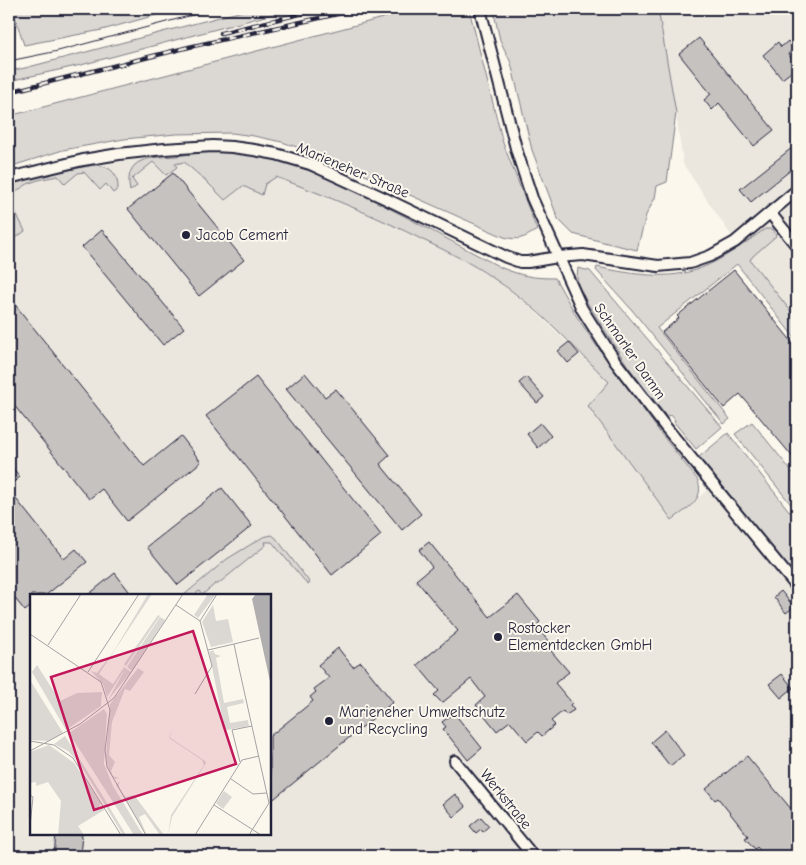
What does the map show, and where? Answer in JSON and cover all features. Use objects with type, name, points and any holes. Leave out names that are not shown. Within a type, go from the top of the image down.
[{"type":"street","name":"Schmarler Damm","points":[[481,14],[532,198],[582,308],[615,361],[664,425],[797,588]]},
{"type":"street","name":"Marieneher Straße","points":[[9,178],[83,160],[119,154],[164,149],[232,146],[276,154],[310,164],[520,262],[558,256],[583,255],[658,266],[690,263],[710,256],[735,242],[797,190]]},
{"type":"street","points":[[770,213],[797,246]]},
{"type":"street","name":"Werkstraße","points":[[455,762],[533,856]]},
{"type":"shaded area","points":[[9,9],[178,9],[102,30],[24,45],[15,17],[9,18]]},
{"type":"shaded area","points":[[250,9],[292,9],[81,65],[9,81],[9,71]]},
{"type":"shaded area","points":[[417,9],[469,9],[503,143],[537,230],[528,235],[518,239],[504,237],[318,154],[282,142],[232,133],[176,134],[124,139],[63,150],[9,167],[9,116]]},
{"type":"shaded area","points":[[493,9],[658,9],[676,113],[667,182],[657,186],[655,198],[646,215],[637,250],[573,234],[558,219],[532,150],[511,63],[500,40]]},
{"type":"shaded area","points":[[658,9],[797,9],[797,322],[749,262],[683,164]]},
{"type":"shaded area","points":[[208,151],[258,156],[309,170],[357,192],[502,268],[528,276],[555,278],[577,317],[596,345],[697,479],[699,492],[694,503],[672,520],[588,406],[609,382],[525,301],[476,267],[405,231],[333,199],[276,177],[265,184],[262,195],[243,186],[225,200],[184,162],[175,164],[177,167],[166,175],[153,162],[132,179],[137,186],[130,191],[129,180],[131,171],[141,161],[157,157]]},
{"type":"shaded area","points":[[173,156],[184,162],[225,200],[243,186],[265,184],[276,177],[330,197],[454,255],[494,278],[525,302],[610,382],[694,502],[710,487],[797,596],[797,856],[9,856],[9,243],[25,231],[12,207],[12,196],[20,187],[36,180],[99,165],[144,158]]},
{"type":"shaded area","points":[[94,165],[109,169],[115,174],[118,189],[113,193],[106,184],[100,190],[84,172],[78,173],[65,184],[58,176],[28,184],[12,196],[13,207],[25,231],[9,243],[9,184]]},
{"type":"shaded area","points":[[765,229],[773,229],[776,236],[750,260],[797,319],[797,341],[737,264],[657,328],[730,419],[724,424],[632,310],[596,270],[597,267],[650,275],[689,272],[718,260]]},
{"type":"shaded area","points":[[578,268],[590,271],[722,427],[696,449],[674,422],[675,420],[671,415],[666,416],[627,365],[578,285]]},
{"type":"shaded area","points":[[752,422],[797,478],[797,512],[735,434]]},
{"type":"shaded area","points":[[728,433],[797,521],[797,578],[699,457]]},
{"type":"shaded area","points":[[272,535],[276,538],[310,583],[308,585],[272,542],[265,542],[266,545],[203,594],[199,591],[195,594],[185,594],[227,559],[263,537]]},
{"type":"building","points":[[699,38],[774,130],[754,146],[719,103],[712,110],[704,100],[711,94],[679,54]]},
{"type":"building","points":[[788,41],[794,49],[788,54],[797,65],[797,70],[782,79],[763,55],[778,42],[781,47]]},
{"type":"building","points":[[793,147],[797,152],[797,165],[751,202],[740,189]]},
{"type":"building","name":"Jacob Cement","points":[[173,173],[244,260],[199,296],[128,209]]},
{"type":"building","points":[[102,230],[184,328],[163,345],[82,247]]},
{"type":"building","points":[[734,270],[797,348],[797,462],[740,394],[724,408],[662,332],[679,318],[677,316]]},
{"type":"building","points":[[9,297],[144,466],[181,436],[201,462],[127,521],[102,489],[89,499],[9,399]]},
{"type":"building","points":[[569,342],[579,354],[568,363],[558,351]]},
{"type":"building","points":[[305,373],[325,397],[336,389],[390,455],[380,464],[421,514],[402,530],[286,389]]},
{"type":"building","points":[[256,377],[381,535],[332,575],[206,416]]},
{"type":"building","points":[[526,377],[544,397],[537,403],[519,383]]},
{"type":"building","points":[[540,423],[551,436],[538,448],[527,434]]},
{"type":"building","points":[[9,463],[20,477],[9,486]]},
{"type":"building","points":[[222,488],[252,526],[178,585],[147,547]]},
{"type":"building","points":[[9,490],[64,559],[76,549],[87,562],[47,594],[30,594],[30,607],[25,611],[9,591]]},
{"type":"building","name":"Rostocker Elementdecken GmbH","points":[[429,542],[490,617],[518,595],[540,622],[536,626],[549,642],[546,645],[569,672],[555,683],[572,703],[570,705],[574,710],[566,715],[563,711],[551,721],[555,725],[542,736],[538,732],[527,741],[510,721],[497,731],[476,705],[485,697],[471,679],[442,703],[434,695],[439,691],[417,665],[458,631],[416,580],[432,567],[419,550]]},
{"type":"building","points":[[115,573],[131,594],[89,594]]},
{"type":"building","points":[[781,591],[794,607],[786,613],[774,597]]},
{"type":"building","name":"Marieneher Umweltschutz und Recycling","points":[[338,648],[353,667],[361,662],[393,702],[271,801],[271,735],[313,701],[310,697],[316,692],[314,689],[329,678],[318,665]]},
{"type":"building","points":[[782,674],[793,688],[781,698],[769,684]]},
{"type":"building","points":[[454,713],[482,748],[468,760],[443,729],[446,727],[442,722]]},
{"type":"building","points":[[665,730],[684,755],[670,766],[651,742]]},
{"type":"building","points":[[747,756],[797,816],[797,856],[764,856],[757,847],[755,849],[745,838],[748,836],[718,798],[715,800],[706,789]]},
{"type":"building","points":[[455,794],[466,807],[454,817],[443,804]]},
{"type":"building","points":[[481,817],[489,826],[483,831],[481,829],[476,833],[470,826]]},
{"type":"building","points":[[56,835],[82,835],[80,856],[54,856]]},
{"type":"tram line","points":[[9,61],[58,51],[215,9]]},
{"type":"railway","points":[[221,33],[321,9]]},
{"type":"railway","points":[[9,92],[189,47],[360,9]]},
{"type":"place","name":"Jacob Cement","points":[[186,235]]},
{"type":"place","name":"Rostocker Elementdecken GmbH","points":[[498,637]]},
{"type":"place","name":"Marieneher Umweltschutz und Recycling","points":[[329,721]]}]
